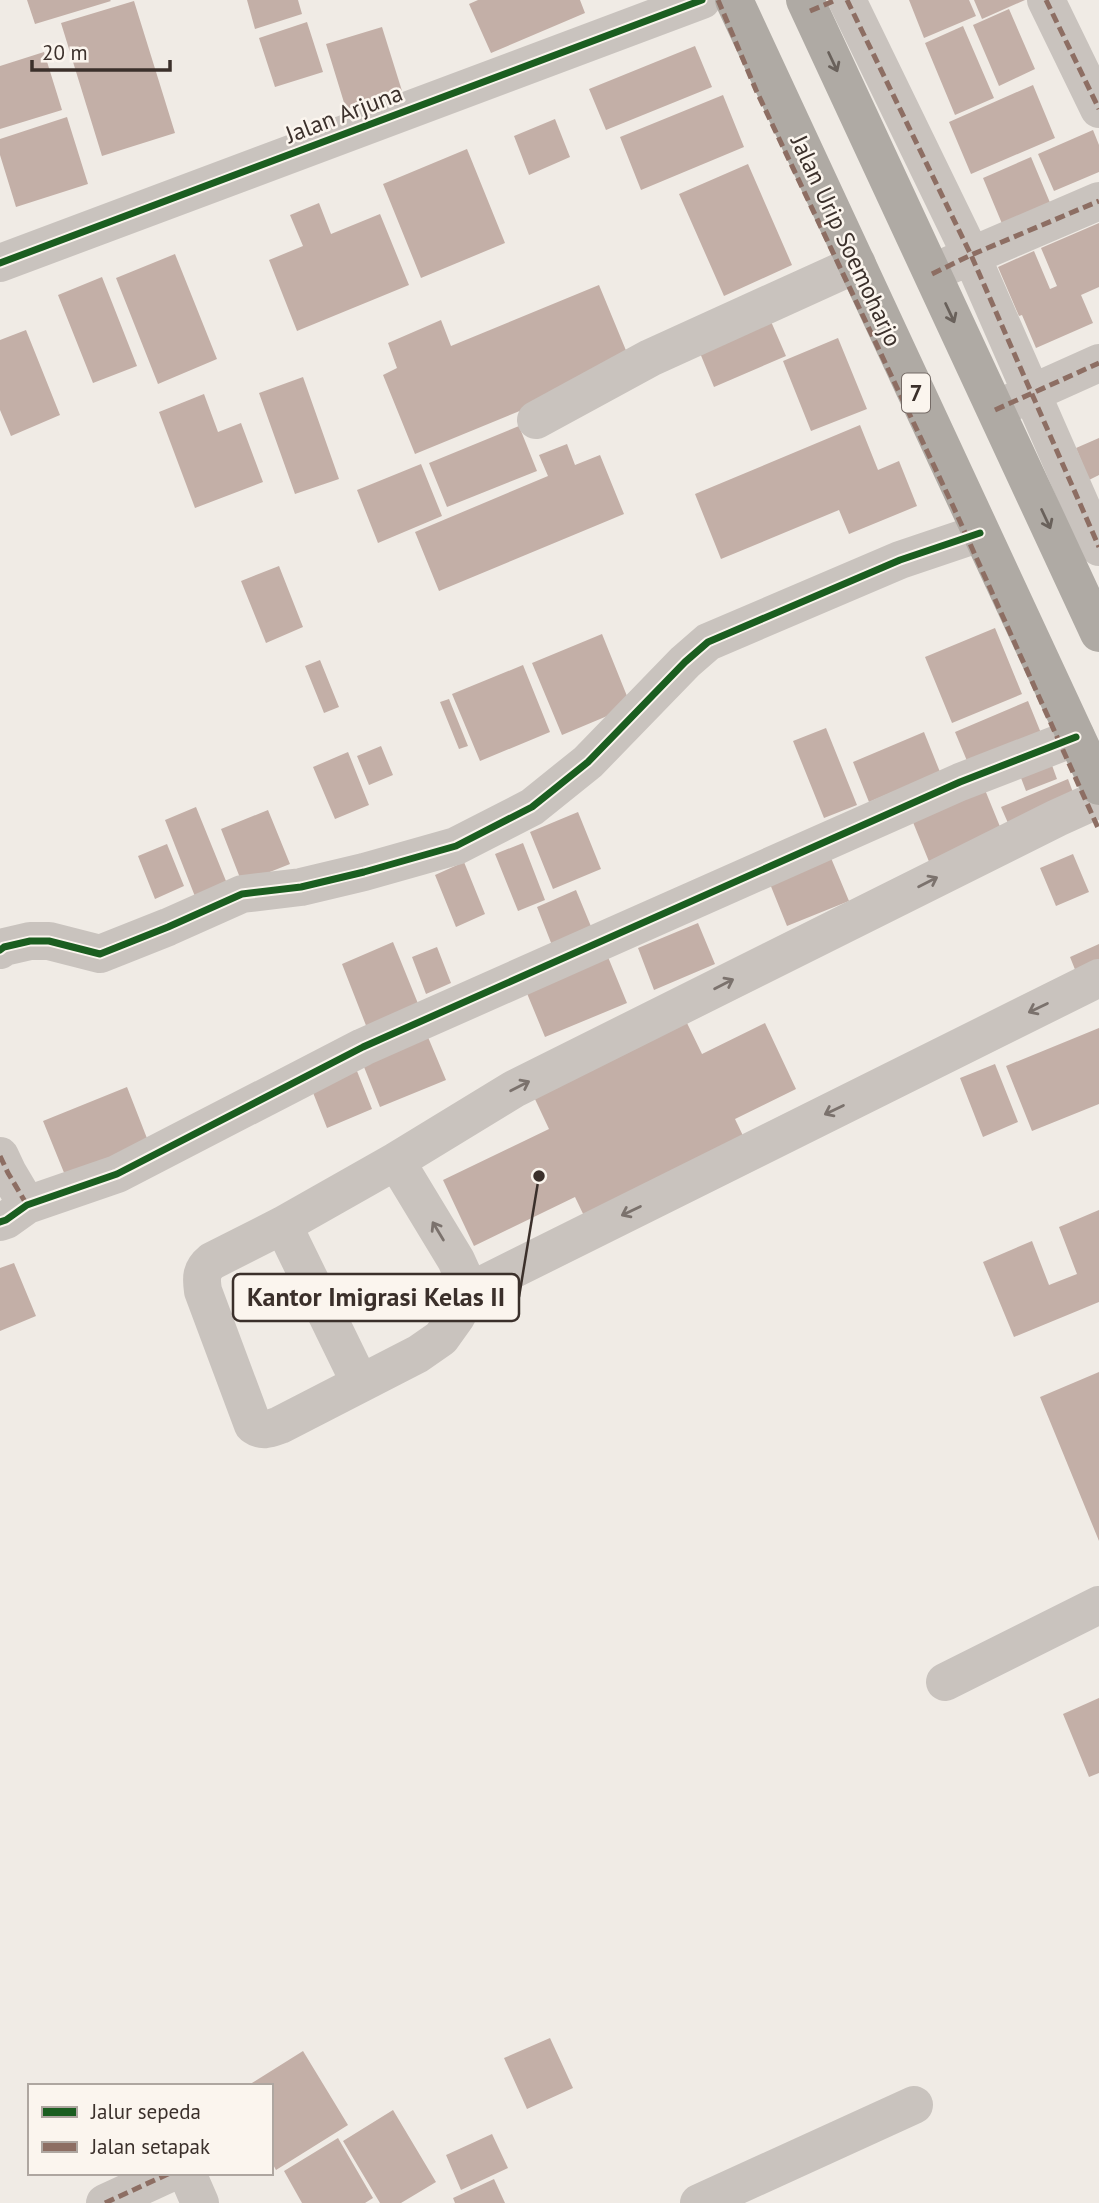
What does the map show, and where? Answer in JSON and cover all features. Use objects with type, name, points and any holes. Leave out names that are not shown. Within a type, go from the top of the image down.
[{"type":"highway","name":"Jalan Urip Soemoharjo","points":[[734,0],[849,267],[1096,805]]},
{"type":"highway","points":[[817,4],[932,274],[1099,633]]},
{"type":"street","name":"Jalan Arjuna","points":[[0,263],[702,0]]},
{"type":"street","points":[[536,421],[650,358],[849,267],[757,90],[718,0]]},
{"type":"street","points":[[847,0],[971,255],[1099,547]]},
{"type":"street","points":[[1046,0],[1099,109]]},
{"type":"street","points":[[932,274],[1099,201]]},
{"type":"street","points":[[995,410],[1099,363]]},
{"type":"street","points":[[0,950],[30,941],[49,941],[100,954],[242,894],[301,887],[456,846],[532,807],[588,762],[685,662],[708,642],[900,560],[974,536]]},
{"type":"street","points":[[0,1156],[8,1173],[14,1213],[117,1174],[363,1047],[960,782],[1068,741]]},
{"type":"street","points":[[1096,805],[514,1088],[396,1161],[284,1225],[212,1261],[204,1268],[201,1278],[202,1291],[253,1425],[259,1430],[280,1425],[418,1354],[441,1338],[470,1291],[1099,978]]},
{"type":"street","points":[[396,1161],[456,1260],[470,1291]]},
{"type":"street","points":[[284,1225],[360,1383]]},
{"type":"street","points":[[946,1682],[1099,1605]]},
{"type":"street","points":[[699,2203],[914,2105]]},
{"type":"street","points":[[105,2203],[166,2175]]},
{"type":"street","points":[[188,2175],[200,2203]]},
{"type":"building","points":[[27,0],[110,0],[111,1],[35,24]]},
{"type":"building","points":[[247,0],[298,0],[302,14],[255,29]]},
{"type":"building","points":[[478,0],[580,0],[585,13],[491,53],[469,4]]},
{"type":"building","points":[[909,0],[969,0],[976,16],[924,38]]},
{"type":"building","points":[[974,0],[1025,0],[982,19]]},
{"type":"building","points":[[134,1],[175,133],[102,156],[61,23]]},
{"type":"building","points":[[1009,9],[1035,69],[999,86],[973,25]]},
{"type":"building","points":[[307,22],[323,72],[275,87],[259,38]]},
{"type":"building","points":[[963,26],[994,98],[955,115],[925,43]]},
{"type":"building","points":[[382,27],[402,91],[346,109],[326,44]]},
{"type":"building","points":[[695,46],[712,87],[606,130],[589,89]]},
{"type":"building","points":[[44,52],[62,110],[0,129],[0,66]]},
{"type":"building","points":[[1033,85],[1055,138],[971,174],[949,122]]},
{"type":"building","points":[[723,95],[744,147],[641,190],[620,137]]},
{"type":"building","points":[[67,117],[88,184],[16,207],[0,155],[0,139]]},
{"type":"building","points":[[555,119],[570,157],[529,175],[514,136]]},
{"type":"building","points":[[1093,130],[1099,145],[1099,172],[1054,191],[1038,154]]},
{"type":"building","points":[[467,149],[505,243],[421,278],[383,184]]},
{"type":"building","points":[[1031,157],[1051,205],[1003,226],[983,178]]},
{"type":"building","points":[[748,164],[792,265],[724,296],[679,194]]},
{"type":"building","points":[[319,203],[331,234],[380,214],[409,285],[297,331],[269,260],[303,246],[290,215]]},
{"type":"building","points":[[1099,223],[1099,287],[1081,295],[1093,323],[1036,348],[998,267],[1034,251],[1050,289],[1057,286],[1041,248]]},
{"type":"building","points":[[175,254],[217,359],[158,384],[116,278]]},
{"type":"building","points":[[102,277],[137,366],[93,383],[58,295]]},
{"type":"building","points":[[599,285],[632,365],[415,454],[383,375],[397,368],[388,343],[441,320],[451,346]]},
{"type":"building","points":[[766,310],[786,356],[714,387],[695,341]]},
{"type":"building","points":[[26,330],[60,415],[11,436],[0,410],[0,340]]},
{"type":"building","points":[[838,338],[867,409],[811,431],[783,361]]},
{"type":"building","points":[[303,377],[339,479],[295,494],[259,393]]},
{"type":"building","points":[[204,394],[218,432],[241,423],[263,482],[195,508],[159,412]]},
{"type":"building","points":[[860,425],[878,470],[899,461],[917,506],[849,534],[839,510],[721,559],[695,494]]},
{"type":"building","points":[[519,426],[537,471],[447,507],[429,463]]},
{"type":"building","points":[[1099,438],[1099,475],[1089,480],[1076,448]]},
{"type":"building","points":[[567,444],[575,465],[600,455],[624,514],[439,591],[415,532],[548,476],[539,455]]},
{"type":"building","points":[[421,464],[442,516],[378,543],[357,490]]},
{"type":"building","points":[[279,566],[303,627],[266,643],[241,581]]},
{"type":"building","points":[[995,628],[1022,694],[952,723],[925,657]]},
{"type":"building","points":[[602,634],[631,706],[562,735],[532,663]]},
{"type":"building","points":[[320,660],[339,707],[324,713],[305,666]]},
{"type":"building","points":[[523,665],[550,732],[480,761],[452,694]]},
{"type":"building","points":[[449,699],[468,746],[459,749],[440,702]]},
{"type":"building","points":[[1028,701],[1043,738],[970,768],[955,732]]},
{"type":"building","points":[[826,728],[857,805],[824,818],[793,741]]},
{"type":"building","points":[[924,732],[940,772],[869,802],[853,762]]},
{"type":"building","points":[[381,746],[393,775],[369,785],[357,756]]},
{"type":"building","points":[[348,752],[369,805],[335,819],[313,767]]},
{"type":"building","points":[[1049,757],[1057,779],[1026,791],[1018,770]]},
{"type":"building","points":[[1068,779],[1077,803],[1011,830],[1001,807]]},
{"type":"building","points":[[981,780],[1003,834],[930,864],[908,810]]},
{"type":"building","points":[[196,807],[228,886],[196,899],[165,820]]},
{"type":"building","points":[[268,810],[290,864],[242,883],[221,829]]},
{"type":"building","points":[[578,812],[601,869],[553,889],[530,832]]},
{"type":"building","points":[[523,843],[545,900],[518,911],[495,854]]},
{"type":"building","points":[[167,844],[184,886],[155,899],[138,856]]},
{"type":"building","points":[[1073,854],[1089,892],[1056,906],[1040,868]]},
{"type":"building","points":[[831,858],[849,901],[787,926],[770,884]]},
{"type":"building","points":[[464,862],[485,914],[456,927],[435,875]]},
{"type":"building","points":[[576,890],[597,941],[557,958],[537,907]]},
{"type":"building","points":[[698,923],[715,964],[654,990],[638,948]]},
{"type":"building","points":[[393,942],[419,1006],[367,1028],[342,964]]},
{"type":"building","points":[[1099,944],[1099,969],[1078,977],[1070,957]]},
{"type":"building","points":[[437,947],[451,983],[426,994],[412,957]]},
{"type":"building","points":[[608,957],[627,1003],[545,1037],[526,991]]},
{"type":"building","points":[[687,1023],[702,1054],[765,1023],[796,1089],[735,1119],[746,1142],[586,1220],[575,1197],[474,1246],[443,1180],[549,1129],[534,1097]]},
{"type":"building","points":[[1099,1028],[1099,1104],[1032,1131],[1006,1066]]},
{"type":"building","points":[[425,1030],[446,1080],[380,1107],[360,1057]]},
{"type":"building","points":[[995,1064],[1018,1122],[983,1137],[960,1078]]},
{"type":"building","points":[[355,1066],[372,1109],[327,1128],[310,1085]]},
{"type":"building","points":[[127,1087],[150,1146],[67,1180],[43,1121]]},
{"type":"building","points":[[1099,1210],[1099,1302],[1014,1337],[983,1262],[1032,1241],[1049,1285],[1077,1274],[1059,1227]]},
{"type":"building","points":[[14,1263],[36,1316],[0,1331],[0,1268]]},
{"type":"building","points":[[1099,1372],[1099,1541],[1040,1397]]},
{"type":"building","points":[[1099,1698],[1099,1773],[1089,1777],[1063,1714]]},
{"type":"building","points":[[550,2038],[573,2088],[527,2109],[504,2058]]},
{"type":"building","points":[[303,2051],[348,2125],[276,2170],[273,2165],[273,2084],[250,2084]]},
{"type":"building","points":[[393,2110],[436,2182],[401,2203],[380,2203],[343,2141]]},
{"type":"building","points":[[492,2134],[508,2168],[461,2190],[446,2155]]},
{"type":"building","points":[[338,2138],[373,2198],[365,2203],[302,2203],[284,2171]]},
{"type":"building","points":[[494,2179],[505,2203],[455,2203],[453,2198]]},
{"type":"marked path","points":[[718,0],[756,90],[953,506],[1099,830]]},
{"type":"marked path","points":[[810,11],[836,0]]},
{"type":"marked path","points":[[847,0],[971,255],[1099,547]]},
{"type":"marked path","points":[[1046,0],[1099,109]]},
{"type":"marked path","points":[[932,274],[1099,201]]},
{"type":"marked path","points":[[995,410],[1099,363]]},
{"type":"marked path","points":[[0,1156],[27,1205]]},
{"type":"marked path","points":[[105,2203],[166,2175]]},
{"type":"cycle path","points":[[0,263],[702,0]]},
{"type":"cycle path","points":[[0,950],[30,941],[49,941],[100,954],[242,894],[301,887],[456,846],[532,807],[588,762],[685,662],[708,642],[900,560],[980,533]]},
{"type":"cycle path","points":[[0,1222],[27,1205],[117,1174],[363,1047],[960,782],[1076,737]]},
{"type":"place","name":"Kantor Imigrasi Kelas II","points":[[539,1176]]}]
